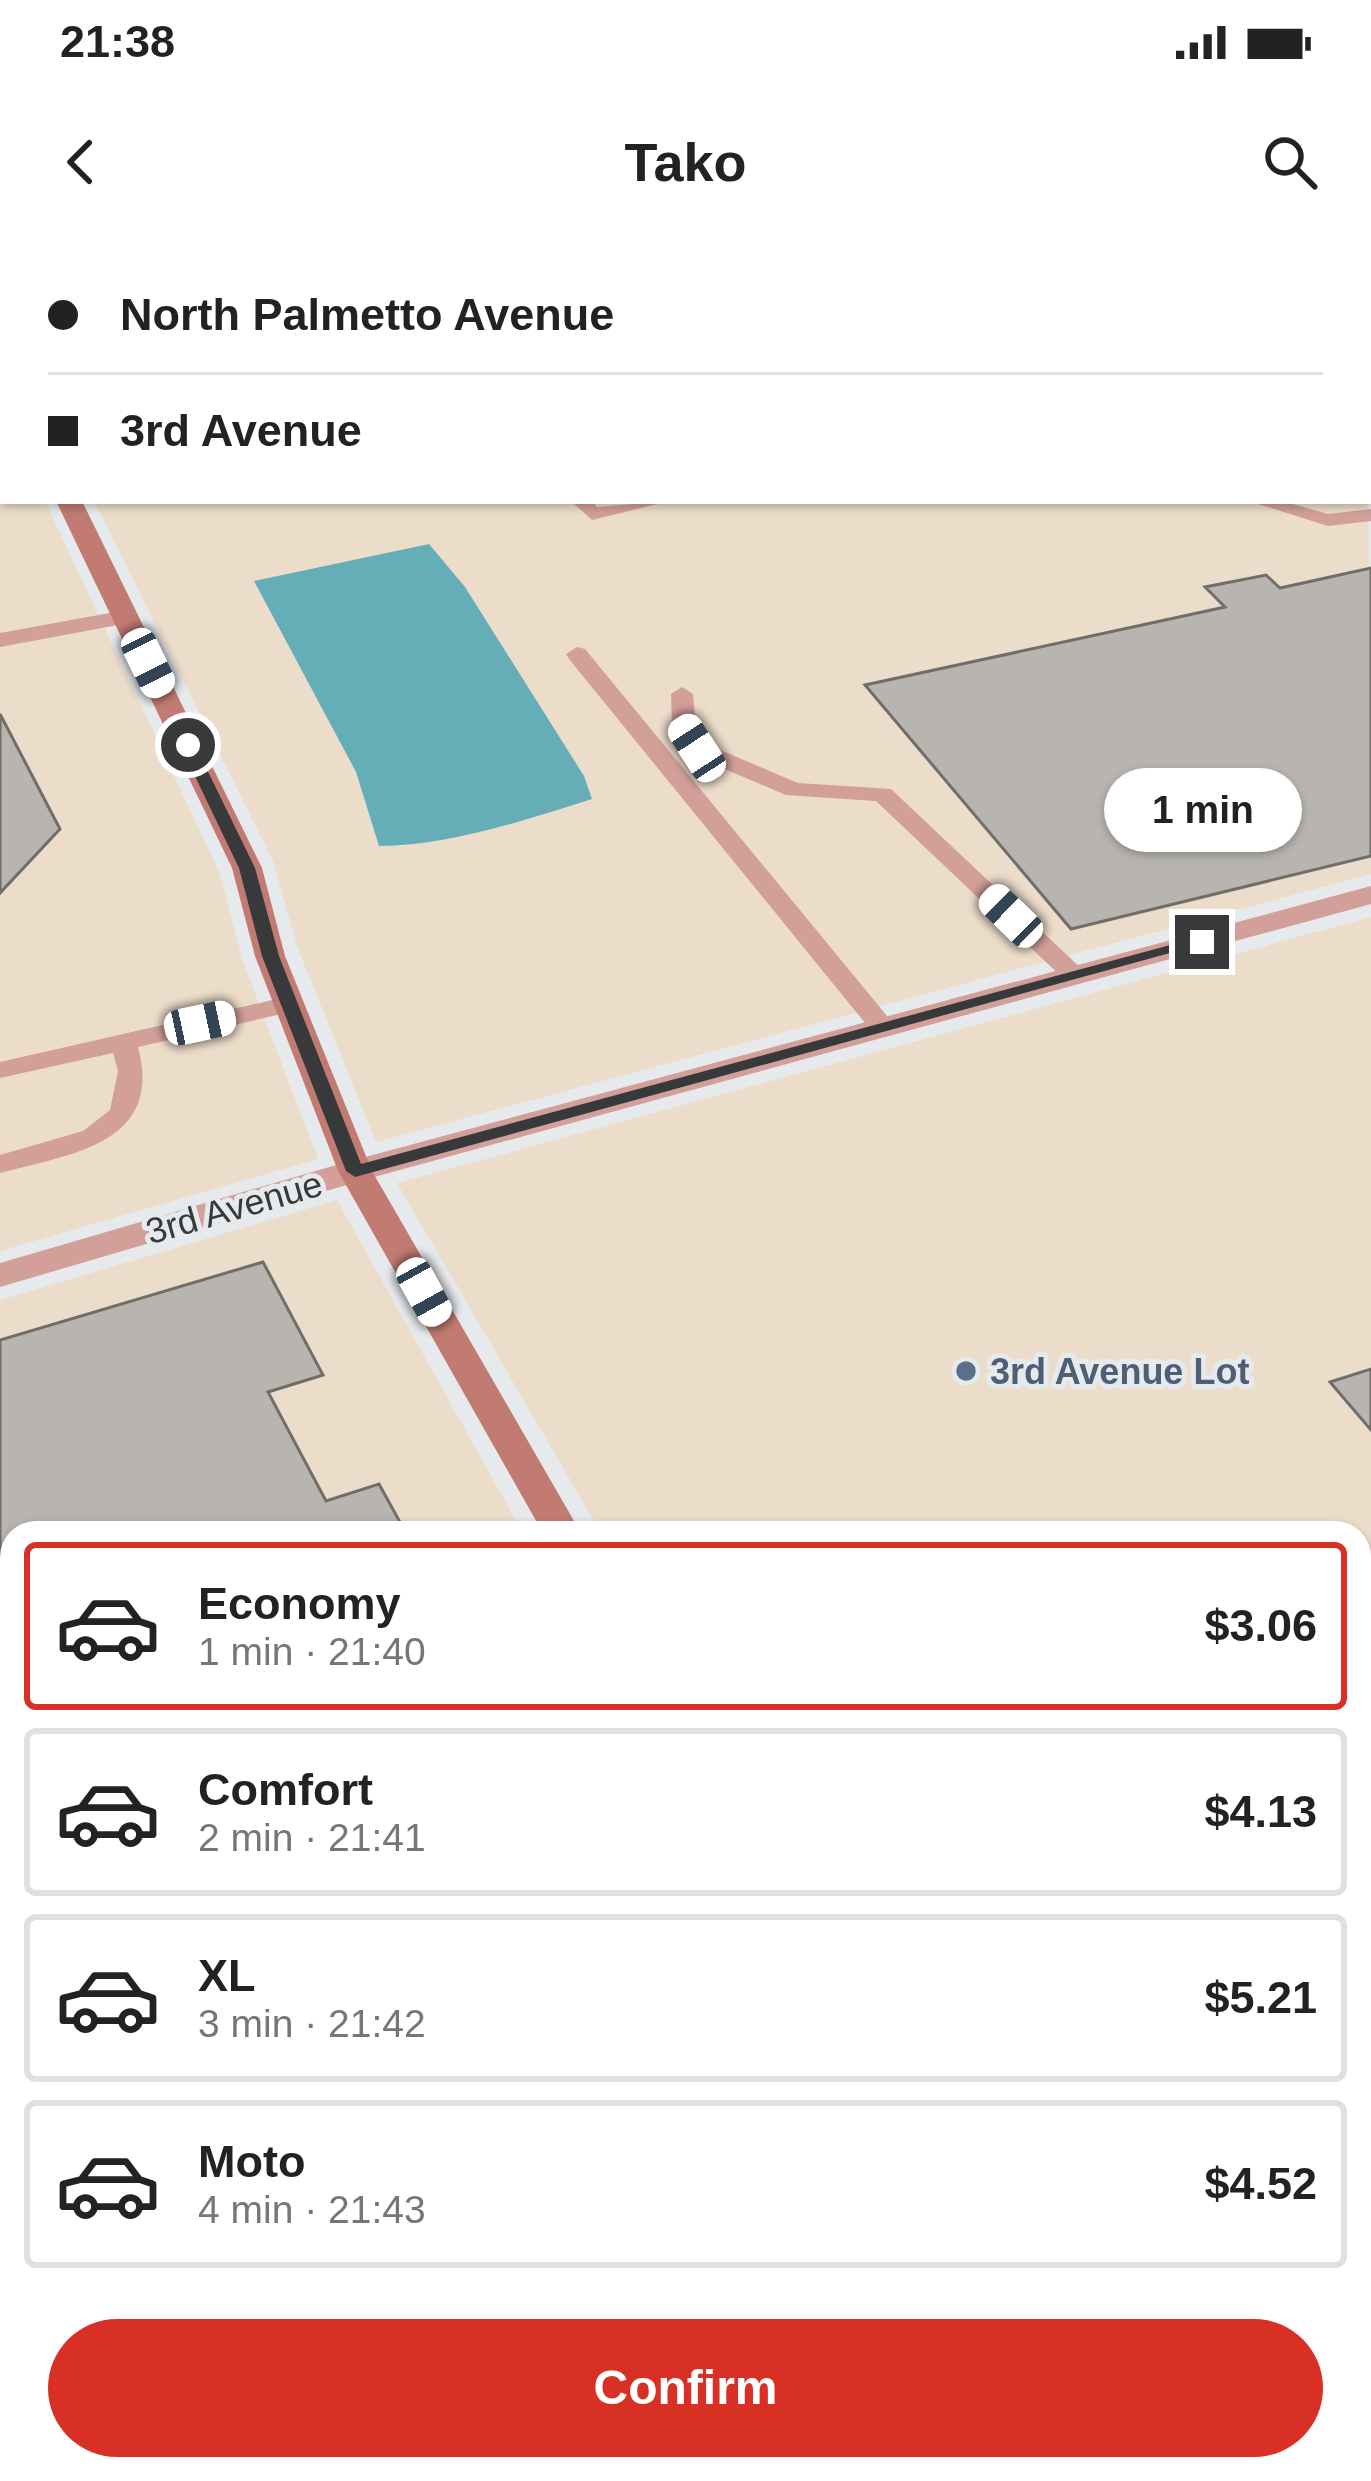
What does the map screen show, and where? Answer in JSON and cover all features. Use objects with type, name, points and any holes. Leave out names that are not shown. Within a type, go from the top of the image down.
[{"type":"street","points":[[70,504],[247,868],[270,956],[355,1171],[555,1521]]},
{"type":"street","name":"3rd Avenue","points":[[0,1275],[355,1171],[1371,895]]},
{"type":"lane","points":[[584,504],[592,514],[644,504]]},
{"type":"lane","points":[[1269,504],[1328,520],[1371,515]]},
{"type":"lane","points":[[0,640],[126,617]]},
{"type":"lane","points":[[577,654],[883,1028]]},
{"type":"lane","points":[[682,694],[684,728],[697,748],[794,790],[883,794],[1076,977]]},
{"type":"lane","points":[[0,1070],[290,1004]]},
{"type":"lane","points":[[0,1164],[93,1137],[123,1112],[131,1071],[123,1040]]},
{"type":"shaded area","points":[[0,504],[46,504],[220,874],[243,962],[318,1159],[0,1251]]},
{"type":"shaded area","points":[[95,504],[1368,504],[1371,874],[376,1142],[298,949],[273,861]],"holes":[[[254,581],[591,798],[533,817],[404,846],[379,846],[356,772]]]},
{"type":"shaded area","name":"3rd Avenue Lot","points":[[1371,917],[1371,1521],[594,1521],[397,1183]]},
{"type":"shaded area","points":[[337,1200],[516,1521],[0,1521],[0,1300]]},
{"type":"water","points":[[429,544],[465,587],[584,776],[592,799],[459,837],[379,846],[356,772],[254,581]]},
{"type":"building","points":[[1371,568],[1371,856],[1071,929],[865,685],[1225,607],[1205,587],[1266,575],[1280,588]]},
{"type":"building","points":[[0,714],[60,829],[0,893]]},
{"type":"building","points":[[263,1262],[323,1375],[268,1392],[326,1501],[379,1484],[399,1521],[0,1521],[0,1340]]},
{"type":"building","points":[[1371,1369],[1371,1430],[1330,1382]]},
{"type":"place","name":"3rd Avenue Lot","points":[[966,1371]]},
{"type":"route","points":[[188,745],[247,868],[270,956],[355,1171],[1202,942]]}]
